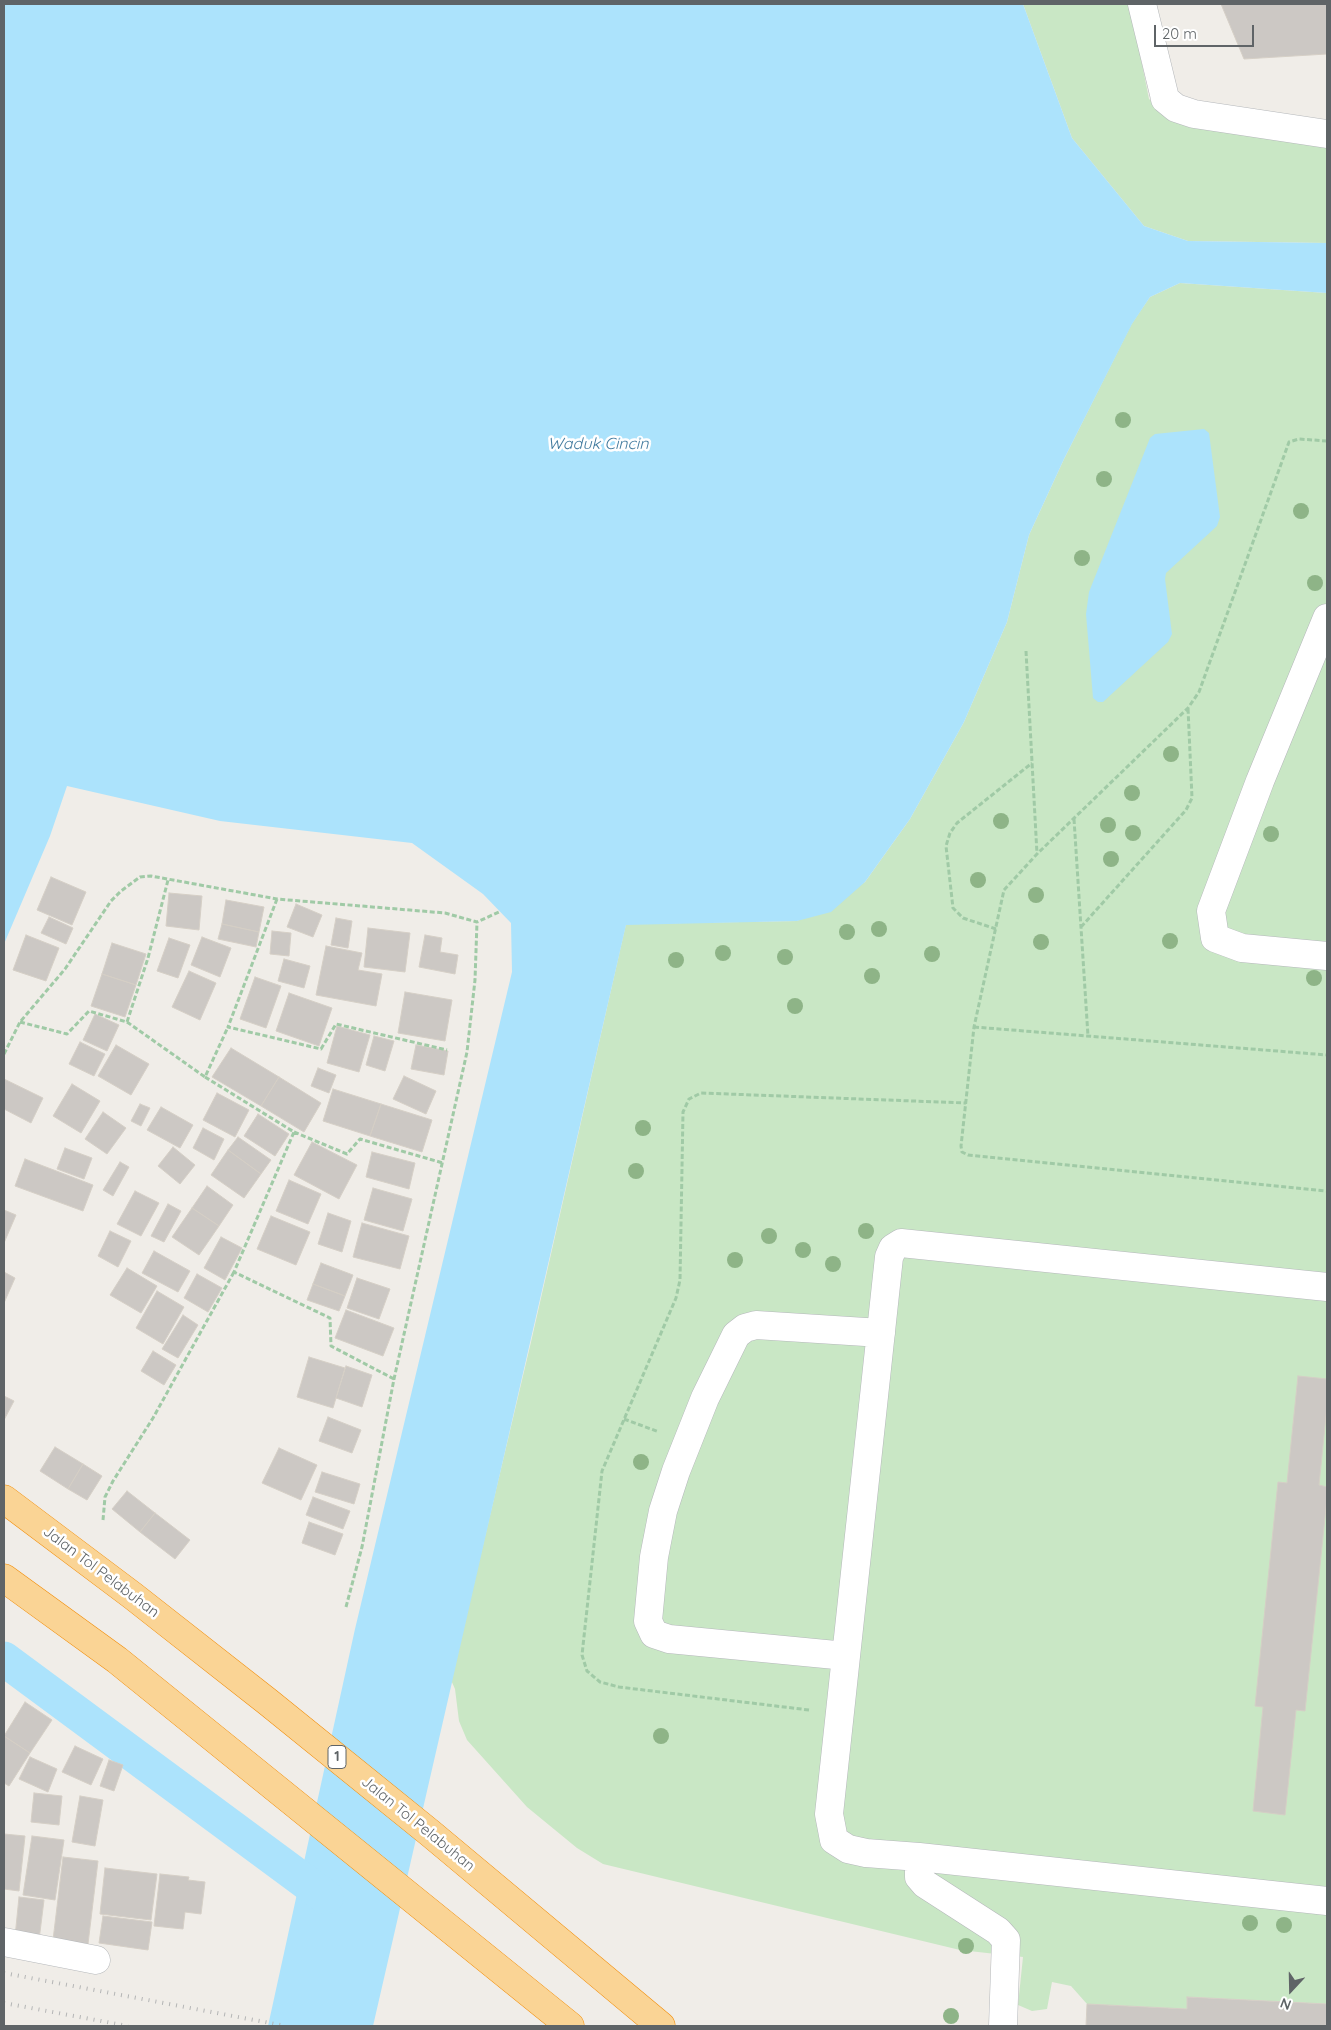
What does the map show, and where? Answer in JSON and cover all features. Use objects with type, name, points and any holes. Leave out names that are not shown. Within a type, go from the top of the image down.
[{"type":"highway","name":"Jalan Tol Pelabuhan","points":[[4,1500],[134,1596],[268,1702],[430,1833],[661,2026]]},
{"type":"highway","points":[[4,1578],[117,1660],[570,2026]]},
{"type":"street","points":[[1142,4],[1165,99],[1176,108],[1194,114],[1327,134]]},
{"type":"street","points":[[1327,618],[1264,772],[1211,911],[1215,938],[1242,948],[1327,956]]},
{"type":"street","points":[[1327,1287],[901,1242],[893,1248],[889,1258],[829,1814],[834,1840],[848,1849],[866,1853],[919,1857],[1327,1901]]},
{"type":"street","points":[[846,1656],[669,1639],[654,1634],[648,1620],[654,1558],[664,1510],[687,1442],[705,1398],[736,1335],[745,1328],[756,1325],[881,1333]]},
{"type":"street","points":[[919,1857],[919,1877],[925,1884],[998,1930],[1006,1940],[1003,2026]]},
{"type":"street","points":[[4,1942],[96,1960]]},
{"type":"path","points":[[1327,441],[1299,439],[1289,442],[1284,451],[1199,692],[1188,708],[1037,854],[1004,890],[974,1027],[962,1152],[968,1155],[1092,1169],[1327,1191]]},
{"type":"path","points":[[1026,651],[1037,854]]},
{"type":"path","points":[[1081,927],[1186,810],[1192,798],[1188,708]]},
{"type":"path","points":[[996,929],[963,918],[953,908],[946,846],[950,833],[957,823],[1032,763]]},
{"type":"path","points":[[1074,819],[1088,1036]]},
{"type":"path","points":[[4,1054],[20,1022],[65,969],[111,901],[121,891],[140,878],[151,876],[277,900],[445,913],[477,922],[499,912]]},
{"type":"path","points":[[127,1022],[148,958],[168,880]]},
{"type":"path","points":[[205,1077],[228,1027],[277,900]]},
{"type":"path","points":[[346,1607],[362,1547],[394,1379],[467,1052],[475,980],[477,922]]},
{"type":"path","points":[[20,1022],[67,1034],[89,1011],[127,1022],[205,1077],[294,1132],[347,1154],[360,1139],[443,1163]]},
{"type":"path","points":[[228,1027],[321,1049],[336,1024],[447,1050]]},
{"type":"path","points":[[974,1027],[1327,1055]]},
{"type":"path","points":[[103,1520],[105,1497],[113,1480],[153,1418],[234,1272],[294,1132]]},
{"type":"path","points":[[234,1272],[330,1318],[330,1346],[394,1379]]},
{"type":"path","points":[[624,1419],[687,1442]]},
{"type":"green space","points":[[1023,4],[1130,4],[1149,99],[1171,117],[1192,124],[1327,148],[1327,243],[1188,241],[1144,226],[1072,138]]},
{"type":"green space","points":[[1180,283],[1327,293],[1327,2004],[1188,1997],[1187,2009],[1087,2004],[1071,1986],[1052,1982],[1047,2009],[1032,2011],[1018,2005],[1023,1957],[960,1950],[603,1864],[577,1848],[527,1807],[467,1740],[459,1721],[455,1689],[451,1680],[531,1342],[626,924],[797,921],[865,882],[910,819],[964,722],[1007,622],[1029,535],[1064,459],[1132,323],[1150,297]]},
{"type":"water","name":"Waduk Cincin","points":[[4,4],[1023,4],[1072,138],[1144,226],[1188,241],[1327,243],[1327,293],[1180,283],[1150,297],[1132,324],[1064,459],[1029,535],[1007,622],[964,722],[910,819],[865,882],[831,912],[797,921],[626,925],[373,2026],[268,2026],[355,1629],[512,972],[511,923],[483,894],[412,843],[220,821],[67,786],[50,836],[4,944]]},
{"type":"water","points":[[1204,429],[1209,433],[1220,517],[1217,526],[1166,573],[1165,579],[1172,634],[1168,642],[1103,702],[1098,702],[1093,698],[1086,614],[1089,592],[1150,438],[1155,434]]},
{"type":"building","points":[[1221,4],[1327,4],[1327,54],[1244,59]]},
{"type":"building","points":[[51,877],[86,892],[72,925],[37,910]]},
{"type":"building","points":[[169,893],[202,896],[199,930],[166,926]]},
{"type":"building","points":[[226,900],[264,907],[259,932],[222,924]]},
{"type":"building","points":[[296,904],[322,915],[313,937],[287,927]]},
{"type":"building","points":[[49,917],[73,928],[66,944],[41,933]]},
{"type":"building","points":[[336,918],[352,921],[348,948],[331,945]]},
{"type":"building","points":[[222,924],[259,932],[256,947],[218,939]]},
{"type":"building","points":[[368,928],[410,933],[405,972],[364,967]]},
{"type":"building","points":[[272,931],[291,933],[289,956],[270,954]]},
{"type":"building","points":[[26,935],[59,948],[46,981],[13,970]]},
{"type":"building","points":[[425,935],[442,938],[440,952],[458,955],[455,974],[419,967]]},
{"type":"building","points":[[202,937],[231,948],[220,977],[191,965]]},
{"type":"building","points":[[169,938],[190,945],[178,978],[157,971]]},
{"type":"building","points":[[112,943],[146,954],[136,985],[102,974]]},
{"type":"building","points":[[326,946],[362,953],[358,970],[382,974],[376,1006],[316,995]]},
{"type":"building","points":[[284,959],[310,966],[304,988],[278,981]]},
{"type":"building","points":[[189,971],[216,983],[200,1020],[172,1007]]},
{"type":"building","points":[[102,974],[136,985],[125,1017],[91,1006]]},
{"type":"building","points":[[255,977],[281,986],[266,1028],[240,1019]]},
{"type":"building","points":[[405,992],[452,1000],[445,1041],[398,1033]]},
{"type":"building","points":[[289,993],[332,1008],[319,1046],[276,1031]]},
{"type":"building","points":[[95,1014],[119,1025],[107,1051],[83,1040]]},
{"type":"building","points":[[337,1026],[370,1035],[359,1072],[327,1063]]},
{"type":"building","points":[[374,1036],[394,1041],[385,1071],[366,1065]]},
{"type":"building","points":[[80,1042],[105,1054],[94,1076],[69,1064]]},
{"type":"building","points":[[116,1045],[149,1064],[131,1095],[98,1076]]},
{"type":"building","points":[[416,1045],[448,1051],[444,1075],[411,1069]]},
{"type":"building","points":[[231,1048],[279,1077],[261,1106],[212,1077]]},
{"type":"building","points":[[318,1068],[336,1075],[329,1093],[311,1086]]},
{"type":"building","points":[[404,1076],[436,1091],[426,1114],[393,1099]]},
{"type":"building","points":[[279,1077],[321,1103],[304,1132],[261,1106]]},
{"type":"building","points":[[4,1079],[43,1098],[31,1123],[4,1109]]},
{"type":"building","points":[[72,1084],[100,1101],[81,1133],[53,1116]]},
{"type":"building","points":[[333,1089],[381,1104],[370,1136],[323,1121]]},
{"type":"building","points":[[217,1093],[249,1110],[235,1137],[203,1120]]},
{"type":"building","points":[[140,1104],[150,1108],[141,1126],[131,1121]]},
{"type":"building","points":[[381,1104],[432,1120],[422,1152],[370,1136]]},
{"type":"building","points":[[161,1107],[193,1125],[180,1148],[147,1130]]},
{"type":"building","points":[[103,1112],[126,1128],[107,1154],[85,1139]]},
{"type":"building","points":[[258,1114],[289,1134],[275,1156],[244,1136]]},
{"type":"building","points":[[203,1128],[224,1139],[214,1160],[193,1148]]},
{"type":"building","points":[[238,1137],[271,1160],[261,1174],[228,1150]]},
{"type":"building","points":[[312,1142],[357,1165],[339,1199],[294,1175]]},
{"type":"building","points":[[173,1147],[195,1165],[180,1184],[158,1166]]},
{"type":"building","points":[[65,1148],[92,1158],[84,1179],[57,1169]]},
{"type":"building","points":[[228,1150],[261,1174],[244,1198],[211,1175]]},
{"type":"building","points":[[372,1152],[415,1163],[409,1189],[366,1177]]},
{"type":"building","points":[[25,1159],[93,1185],[83,1211],[15,1186]]},
{"type":"building","points":[[120,1162],[129,1167],[113,1196],[103,1190]]},
{"type":"building","points":[[289,1180],[321,1194],[308,1224],[276,1211]]},
{"type":"building","points":[[207,1186],[233,1205],[219,1226],[192,1208]]},
{"type":"building","points":[[373,1188],[412,1199],[403,1231],[364,1220]]},
{"type":"building","points":[[135,1191],[159,1203],[141,1236],[117,1224]]},
{"type":"building","points":[[168,1204],[181,1211],[164,1242],[151,1236]]},
{"type":"building","points":[[192,1208],[219,1226],[199,1255],[172,1237]]},
{"type":"building","points":[[4,1210],[16,1215],[4,1243]]},
{"type":"building","points":[[328,1213],[351,1221],[342,1252],[318,1244]]},
{"type":"building","points":[[271,1216],[310,1232],[296,1265],[257,1249]]},
{"type":"building","points":[[362,1223],[409,1236],[400,1269],[353,1257]]},
{"type":"building","points":[[110,1231],[131,1241],[118,1267],[98,1256]]},
{"type":"building","points":[[221,1237],[242,1248],[225,1280],[204,1268]]},
{"type":"building","points":[[154,1251],[190,1271],[178,1292],[142,1273]]},
{"type":"building","points":[[321,1263],[353,1275],[345,1296],[313,1284]]},
{"type":"building","points":[[127,1268],[157,1286],[141,1313],[110,1295]]},
{"type":"building","points":[[4,1272],[15,1278],[4,1303]]},
{"type":"building","points":[[197,1274],[222,1288],[208,1312],[184,1298]]},
{"type":"building","points":[[357,1278],[390,1289],[379,1319],[347,1308]]},
{"type":"building","points":[[313,1284],[345,1296],[339,1311],[307,1300]]},
{"type":"building","points":[[157,1291],[184,1307],[163,1344],[136,1328]]},
{"type":"building","points":[[346,1310],[394,1328],[383,1356],[335,1338]]},
{"type":"building","points":[[183,1315],[198,1325],[178,1358],[162,1349]]},
{"type":"building","points":[[153,1351],[176,1365],[164,1385],[141,1371]]},
{"type":"building","points":[[309,1357],[345,1368],[333,1408],[297,1397]]},
{"type":"building","points":[[346,1366],[372,1375],[362,1407],[336,1398]]},
{"type":"building","points":[[1298,1376],[1327,1379],[1327,1406],[1319,1485],[1327,1487],[1327,1498],[1305,1711],[1296,1710],[1285,1815],[1253,1811],[1263,1707],[1255,1706],[1278,1482],[1287,1483]]},
{"type":"building","points":[[4,1396],[14,1401],[4,1420]]},
{"type":"building","points":[[328,1417],[361,1430],[352,1453],[319,1441]]},
{"type":"building","points":[[55,1447],[83,1464],[68,1489],[40,1471]]},
{"type":"building","points":[[279,1448],[317,1465],[301,1500],[262,1483]]},
{"type":"building","points":[[83,1464],[102,1476],[87,1500],[68,1489]]},
{"type":"building","points":[[322,1472],[360,1484],[354,1504],[315,1492]]},
{"type":"building","points":[[127,1491],[155,1513],[140,1532],[112,1509]]},
{"type":"building","points":[[313,1497],[350,1511],[343,1529],[306,1515]]},
{"type":"building","points":[[155,1513],[190,1540],[175,1559],[140,1532]]},
{"type":"building","points":[[309,1522],[343,1534],[335,1555],[302,1543]]},
{"type":"building","points":[[25,1702],[52,1720],[30,1753],[4,1736]]},
{"type":"building","points":[[4,1736],[30,1753],[9,1786],[4,1783]]},
{"type":"building","points":[[75,1746],[103,1759],[91,1785],[62,1772]]},
{"type":"building","points":[[30,1757],[57,1769],[48,1792],[19,1779]]},
{"type":"building","points":[[109,1760],[123,1765],[114,1791],[100,1786]]},
{"type":"building","points":[[34,1793],[62,1796],[59,1825],[31,1822]]},
{"type":"building","points":[[80,1796],[103,1800],[95,1846],[72,1842]]},
{"type":"building","points":[[4,1834],[25,1836],[19,1891],[4,1889]]},
{"type":"building","points":[[32,1836],[64,1840],[55,1900],[23,1895]]},
{"type":"building","points":[[63,1857],[98,1861],[88,1944],[53,1940]]},
{"type":"building","points":[[105,1868],[157,1874],[151,1920],[100,1914]]},
{"type":"building","points":[[160,1874],[189,1877],[188,1880],[205,1882],[201,1914],[185,1912],[183,1929],[154,1926]]},
{"type":"building","points":[[19,1897],[44,1900],[39,1940],[15,1937]]},
{"type":"building","points":[[103,1916],[152,1922],[148,1950],[99,1943]]},
{"type":"building","points":[[1187,1997],[1327,2004],[1327,2026],[1086,2026],[1087,2004],[1187,2009]]},
{"type":"waterway","points":[[4,1659],[326,1897]]},
{"type":"railway","points":[[4,1973],[286,2026]]},
{"type":"railway","points":[[4,2003],[128,2026]]}]
